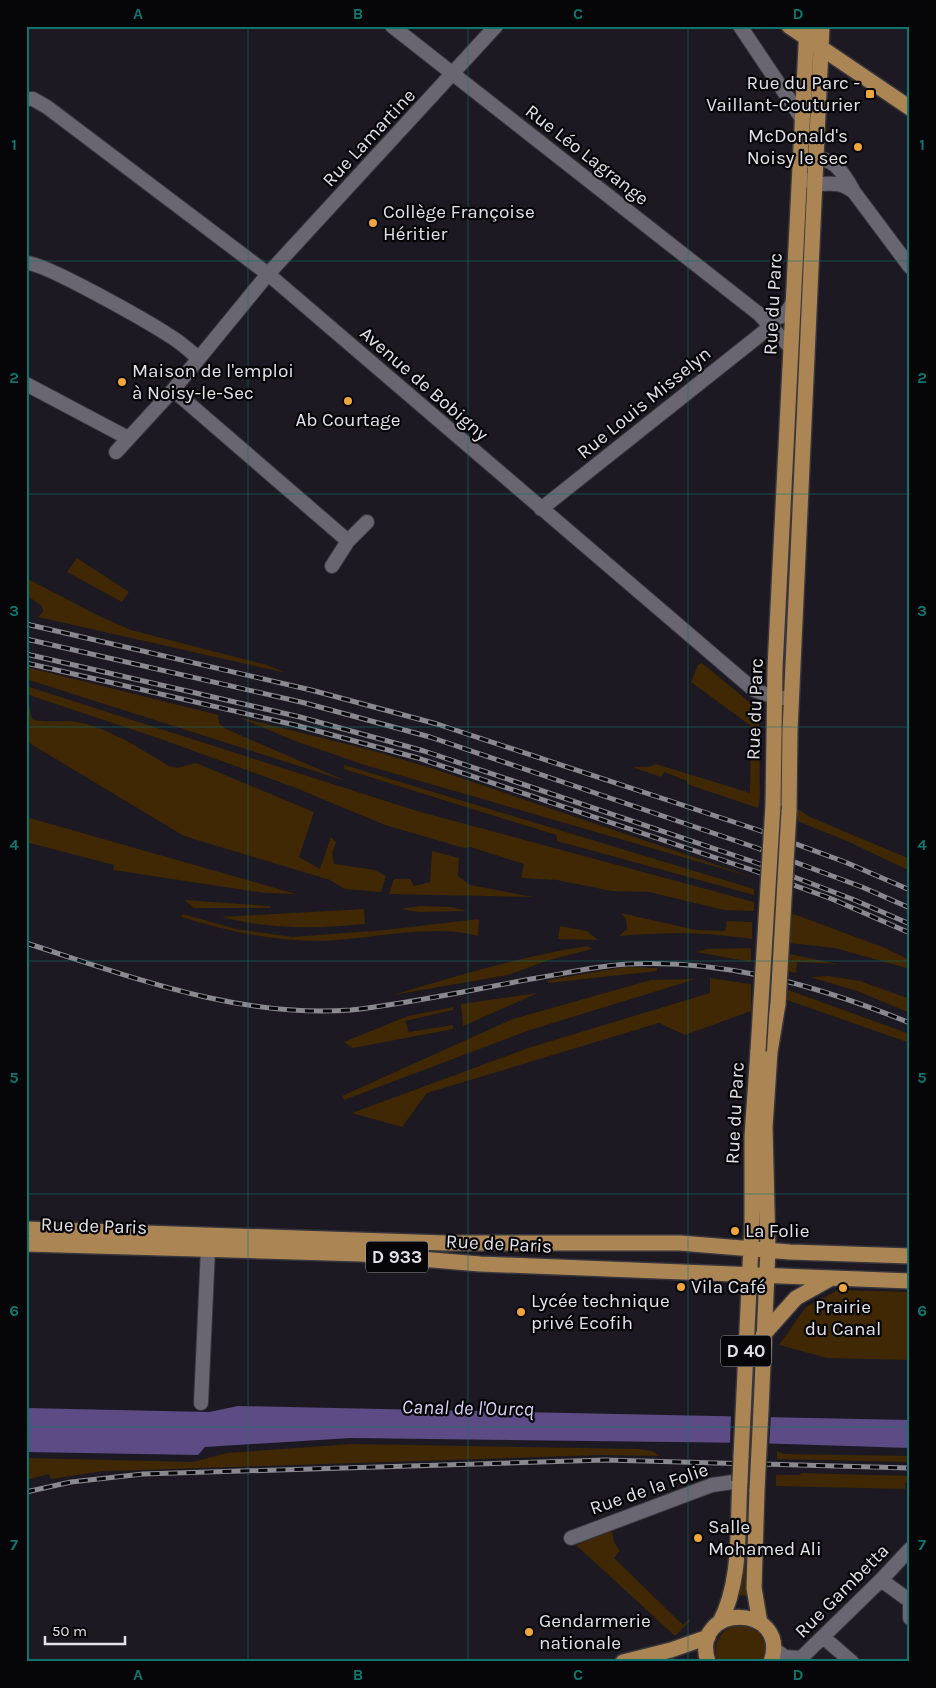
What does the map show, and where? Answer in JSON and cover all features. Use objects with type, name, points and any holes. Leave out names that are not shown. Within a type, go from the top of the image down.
[{"type":"main road","points":[[789,26],[806,32],[822,49],[910,108]]},
{"type":"main road","name":"Rue du Parc","points":[[750,1248],[752,1136],[764,1051],[778,995],[789,811],[790,731],[823,184],[818,157],[822,26]]},
{"type":"main road","name":"Rue du Parc","points":[[768,1249],[764,1051],[773,805],[774,697],[806,32]]},
{"type":"main road","name":"Rue de Paris","points":[[26,1228],[441,1242],[610,1242],[768,1249]]},
{"type":"main road","name":"Rue de Paris","points":[[26,1244],[361,1254],[480,1264],[910,1281]]},
{"type":"main road","name":"D 40","points":[[720,1622],[726,1612],[734,1581],[750,1248]]},
{"type":"main road","name":"D 40","points":[[760,1623],[754,1588],[762,1335],[768,1249]]},
{"type":"main road","name":"D 933","points":[[768,1249],[910,1256]]},
{"type":"main road","points":[[762,1335],[796,1298],[833,1278]]},
{"type":"main road","points":[[708,1662],[706,1648],[708,1637],[720,1622],[731,1617],[743,1616],[760,1623],[770,1634],[772,1655]]},
{"type":"main road","points":[[623,1662],[671,1650],[708,1637]]},
{"type":"street","name":"Rue Léo Lagrange","points":[[392,26],[759,314],[791,348]]},
{"type":"street","name":"Rue Lamartine","points":[[116,452],[173,390],[197,357],[268,274],[453,75],[496,26]]},
{"type":"street","points":[[740,26],[801,117]]},
{"type":"street","name":"Avenue de Bobigny","points":[[26,99],[33,99],[47,107],[268,274],[754,690],[774,697],[792,698]]},
{"type":"street","points":[[854,192],[845,185],[823,184],[805,180],[799,171],[805,162],[818,157],[836,166],[910,267]]},
{"type":"street","points":[[823,184],[837,174],[836,166]]},
{"type":"street","points":[[26,263],[48,269],[102,297],[170,335],[197,357]]},
{"type":"street","points":[[759,314],[770,318],[780,317],[787,313],[793,302]]},
{"type":"street","name":"Rue Louis Misselyn","points":[[541,509],[770,327]]},
{"type":"street","points":[[26,384],[128,438]]},
{"type":"street","points":[[173,390],[348,541]]},
{"type":"street","points":[[332,566],[348,541],[366,522]]},
{"type":"street","points":[[201,1403],[208,1249]]},
{"type":"street","name":"Rue de la Folie","points":[[571,1538],[712,1485],[740,1481]]},
{"type":"street","name":"Rue Gambetta","points":[[799,1660],[910,1549]]},
{"type":"street","points":[[881,1580],[910,1602],[910,1618]]},
{"type":"street","points":[[822,1637],[852,1662]]},
{"type":"street","points":[[772,1655],[799,1660]]},
{"type":"shaded area","points":[[77,558],[129,592],[122,602],[67,572]]},
{"type":"shaded area","points":[[26,578],[99,616],[131,630],[267,665],[286,673],[38,617],[43,612],[42,606],[26,595]]},
{"type":"shaded area","points":[[702,663],[759,710],[760,797],[758,808],[687,784],[687,781],[664,772],[661,777],[632,767],[648,767],[656,764],[750,793],[751,726],[691,682],[698,665]]},
{"type":"shaded area","points":[[26,667],[218,715],[219,723],[224,728],[346,781],[26,679]]},
{"type":"shaded area","points":[[26,686],[417,811],[754,902],[754,911],[724,910],[649,892],[612,891],[557,880],[521,878],[524,864],[470,847],[464,848],[385,825],[296,788],[158,738],[26,694]]},
{"type":"shaded area","points":[[26,705],[29,705],[32,719],[72,721],[90,725],[125,740],[169,766],[177,768],[196,763],[314,812],[299,857],[320,869],[331,837],[336,842],[332,853],[334,864],[375,870],[386,876],[381,892],[345,889],[330,880],[184,836],[26,741]]},
{"type":"shaded area","points":[[238,717],[370,750],[431,768],[758,879],[365,765],[295,741]]},
{"type":"shaded area","points":[[344,765],[754,889],[754,895],[557,841],[556,835],[344,769]]},
{"type":"shaded area","points":[[796,808],[810,817],[910,859],[910,871],[847,841],[795,820]]},
{"type":"shaded area","points":[[26,817],[296,894],[265,893],[113,870],[114,865],[26,842]]},
{"type":"shaded area","points":[[432,851],[459,858],[458,876],[470,885],[533,897],[389,894],[394,879],[410,879],[414,886],[430,882]]},
{"type":"shaded area","points":[[184,900],[270,906],[270,908],[194,908]]},
{"type":"shaded area","points":[[421,906],[451,907],[467,911],[418,912],[400,909]]},
{"type":"shaded area","points":[[364,909],[365,924],[329,927],[275,926],[221,917]]},
{"type":"shaded area","points":[[621,913],[696,930],[725,931],[727,921],[752,922],[752,939],[686,933],[619,936],[627,929],[626,919]]},
{"type":"shaded area","points":[[791,913],[885,948],[910,960],[910,969],[835,948],[789,943]]},
{"type":"shaded area","points":[[183,914],[236,929],[292,937],[385,930],[479,919],[478,936],[438,931],[399,933],[339,940],[301,941],[215,927],[181,917]]},
{"type":"shaded area","points":[[560,926],[587,931],[598,940],[558,939]]},
{"type":"shaded area","points":[[588,946],[592,949],[549,960],[508,975],[393,995],[514,961]]},
{"type":"shaded area","points":[[751,948],[751,962],[696,952],[707,949]]},
{"type":"shaded area","points":[[790,954],[837,964],[797,962],[796,973],[788,971]]},
{"type":"shaded area","points":[[624,967],[657,968],[657,971],[548,983],[548,980]]},
{"type":"shaded area","points":[[828,976],[860,981],[910,999],[910,1013],[857,991],[810,977]]},
{"type":"shaded area","points":[[710,978],[751,984],[751,1011],[685,1035],[659,1023],[427,1093],[402,1127],[352,1113],[528,1048],[710,993]]},
{"type":"shaded area","points":[[696,979],[530,1030],[344,1100],[342,1096],[513,1019],[651,980]]},
{"type":"shaded area","points":[[788,990],[910,1034],[910,1043],[787,1000]]},
{"type":"shaded area","points":[[538,993],[463,1026],[461,1004]]},
{"type":"shaded area","points":[[453,1007],[453,1010],[405,1021],[409,1032],[453,1025],[453,1029],[353,1048],[344,1042],[408,1016]]},
{"type":"shaded area","points":[[838,1290],[910,1292],[910,1360],[827,1358],[779,1345],[806,1307]]},
{"type":"shaded area","points":[[238,1406],[910,1420],[910,1448],[753,1443],[351,1438],[205,1447],[198,1455],[26,1452],[26,1408],[209,1412]]},
{"type":"shaded area","points":[[352,1444],[638,1449],[652,1451],[660,1456],[598,1455],[104,1471],[51,1479],[49,1474],[26,1480],[26,1458],[193,1462],[227,1453]]},
{"type":"shaded area","points":[[777,1451],[784,1454],[910,1456],[910,1462],[777,1459]]},
{"type":"shaded area","points":[[749,1458],[752,1459],[748,1596],[738,1595],[744,1560]]},
{"type":"shaded area","points":[[801,1473],[910,1476],[910,1483],[905,1483],[905,1489],[776,1486],[776,1475],[800,1475]]},
{"type":"shaded area","points":[[612,1531],[614,1542],[620,1551],[614,1558],[683,1625],[689,1619],[690,1621],[675,1636],[576,1545]]},
{"type":"shaded area","points":[[736,1625],[751,1628],[761,1636],[765,1647],[763,1662],[718,1662],[715,1650],[718,1639],[725,1631]]},
{"type":"pier","points":[[731,1415],[771,1415],[769,1447],[730,1445]]},
{"type":"railway","points":[[26,624],[311,690],[437,724],[758,830],[845,862],[910,890]]},
{"type":"railway","points":[[26,639],[305,703],[430,737],[757,848],[862,887],[910,908]]},
{"type":"railway","points":[[26,654],[300,717],[424,751],[757,863],[852,899],[910,924]]},
{"type":"railway","points":[[26,663],[295,725],[418,758],[755,871],[832,899],[910,933]]},
{"type":"railway","points":[[26,943],[105,969],[185,992],[267,1008],[309,1011],[351,1010],[421,1000],[593,968],[627,964],[664,964],[700,966],[772,978],[841,997],[910,1023]]},
{"type":"railway","points":[[26,1492],[71,1482],[143,1474],[605,1460],[910,1468]]},
{"type":"place","name":"Rue du Parc - Vaillant-Couturier","points":[[870,94]]},
{"type":"place","name":"McDonald's Noisy le sec","points":[[858,147]]},
{"type":"place","name":"Collège Françoise Héritier","points":[[373,223]]},
{"type":"place","name":"Maison de l'emploi à Noisy-le-Sec","points":[[122,382]]},
{"type":"place","name":"Ab Courtage","points":[[348,401]]},
{"type":"place","name":"La Folie","points":[[735,1231]]},
{"type":"place","name":"Vila Café","points":[[681,1287]]},
{"type":"place","name":"Prairie du Canal","points":[[843,1288]]},
{"type":"place","name":"Lycée technique privé Ecofih","points":[[521,1312]]},
{"type":"place","name":"Salle Mohamed Ali","points":[[698,1538]]},
{"type":"place","name":"Gendarmerie nationale","points":[[529,1632]]},
{"type":"water label","name":"Canal de l'Ourcq","points":[[468,1408]]}]
